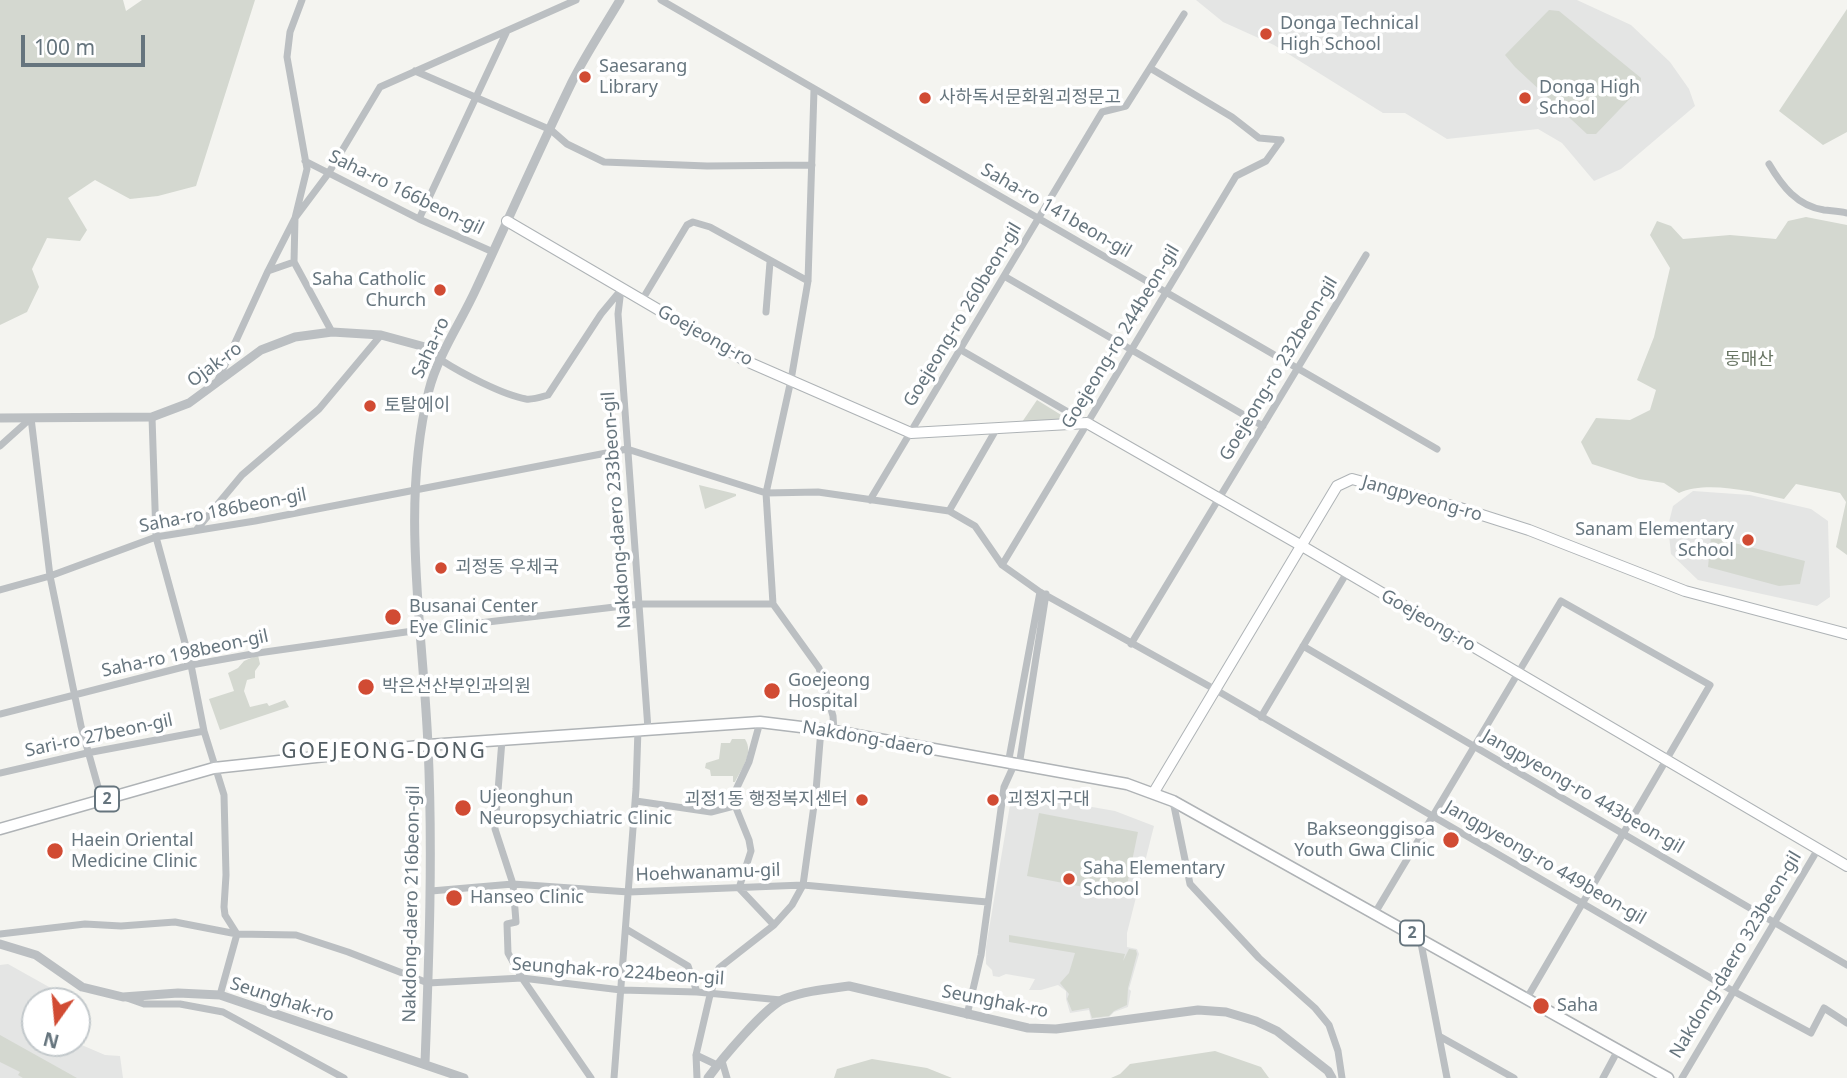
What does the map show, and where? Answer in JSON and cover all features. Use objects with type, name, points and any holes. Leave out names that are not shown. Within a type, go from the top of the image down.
[{"type":"main road","name":"Goejeong-ro","points":[[508,221],[746,361],[911,433],[1087,423],[1847,866]]},
{"type":"main road","name":"Jangpyeong-ro","points":[[1154,792],[1337,486],[1352,479],[1461,508],[1529,530],[1685,591],[1847,634]]},
{"type":"main road","name":"Nakdong-daero","points":[[0,829],[214,768],[428,745],[643,729],[760,722],[821,729],[1127,784],[1154,792],[1419,937],[1668,1078]]},
{"type":"street","points":[[302,0],[290,32],[287,57],[307,169],[295,218],[294,262],[332,332]]},
{"type":"street","points":[[217,383],[295,218],[328,174],[380,87],[576,0]]},
{"type":"street","name":"Saha-ro","points":[[428,745],[420,630],[416,489],[430,387],[573,82],[620,0]]},
{"type":"street","name":"Saha-ro 141beon-gil","points":[[660,0],[1437,449]]},
{"type":"street","name":"Goejeong-ro 260beon-gil","points":[[911,433],[1102,112],[1126,106],[1184,13]]},
{"type":"street","points":[[419,219],[508,31]]},
{"type":"street","name":"Goejeong-ro 244beon-gil","points":[[1002,565],[1236,176],[1266,161],[1281,140],[1259,138],[1232,117],[1150,68]]},
{"type":"street","points":[[415,71],[551,130],[567,144],[604,162],[707,166],[812,164]]},
{"type":"street","points":[[814,90],[808,281],[791,380],[766,493],[773,604],[819,668],[833,716],[834,731]]},
{"type":"street","name":"Saha-ro 166beon-gil","points":[[305,160],[419,219],[493,252]]},
{"type":"street","points":[[1769,164],[1778,180],[1800,203],[1822,210],[1847,213]]},
{"type":"street","points":[[642,300],[687,225],[693,222],[710,227],[808,281]]},
{"type":"street","name":"Goejeong-ro 232beon-gil","points":[[1131,644],[1366,255]]},
{"type":"street","points":[[268,271],[294,262]]},
{"type":"street","points":[[766,312],[771,262]]},
{"type":"street","points":[[1004,276],[1263,426]]},
{"type":"street","points":[[441,359],[456,369],[511,394],[529,400],[548,395],[601,314],[621,289]]},
{"type":"street","name":"Nakdong-daero 233beon-gil","points":[[614,1078],[643,729],[640,604],[618,314],[621,289]]},
{"type":"street","name":"Ojak-ro","points":[[0,418],[152,417],[189,403],[261,351],[295,337],[332,332],[381,335],[425,347],[441,359]]},
{"type":"street","points":[[197,529],[242,475],[320,409],[381,335]]},
{"type":"street","points":[[961,350],[1087,423]]},
{"type":"street","points":[[152,417],[156,537],[191,665],[204,731],[224,795],[226,811],[224,907],[225,915],[237,934],[220,995]]},
{"type":"street","points":[[0,446],[31,418]]},
{"type":"street","points":[[31,418],[50,576],[87,753],[102,801]]},
{"type":"street","points":[[627,449],[766,493],[818,492],[949,511],[997,428]]},
{"type":"street","points":[[870,500],[911,433]]},
{"type":"street","name":"Saha-ro 186beon-gil","points":[[0,590],[50,576],[156,537],[255,521],[627,449]]},
{"type":"street","name":"Jangpyeong-ro 449beon-gil","points":[[949,511],[975,526],[1002,565],[1043,593],[1216,690],[1733,991],[1811,1033],[1824,1008],[1847,1023]]},
{"type":"street","points":[[1261,717],[1346,574]]},
{"type":"street","points":[[967,1015],[981,955],[1004,787],[1014,765],[1043,593]]},
{"type":"street","points":[[1375,913],[1561,601],[1710,685],[1527,998]]},
{"type":"street","name":"Saha-ro 198beon-gil","points":[[0,713],[191,665],[420,630],[640,604],[773,604]]},
{"type":"street","name":"Jangpyeong-ro 443beon-gil","points":[[1303,646],[1847,965]]},
{"type":"street","points":[[760,722],[749,762],[732,798],[751,851],[739,888],[774,925]]},
{"type":"street","points":[[697,1078],[695,1055],[719,968],[774,925],[792,905],[803,885],[816,791],[821,729]]},
{"type":"street","name":"Sari-ro 27beon-gil","points":[[0,773],[204,731]]},
{"type":"street","points":[[502,740],[495,830],[513,884],[516,922],[507,924],[508,953],[522,978],[591,1078]]},
{"type":"street","name":"Nakdong-daero 216beon-gil","points":[[425,1063],[431,891],[428,745]]},
{"type":"street","points":[[636,801],[712,812],[734,806]]},
{"type":"street","points":[[1173,801],[1190,884],[1259,957],[1315,1008],[1329,1026],[1338,1051],[1342,1078]]},
{"type":"street","name":"Nakdong-daero 323beon-gil","points":[[1682,1078],[1818,849]]},
{"type":"street","name":"Hoehwanamu-gil","points":[[431,891],[513,884],[629,892],[803,885],[987,902]]},
{"type":"street","name":"Seunghak-ro 224beon-gil","points":[[0,934],[85,923],[121,926],[175,922],[237,934],[296,935],[428,983],[522,978],[621,990],[697,992],[781,1000]]},
{"type":"street","points":[[626,929],[688,966],[697,992]]},
{"type":"street","points":[[1419,937],[1447,1078]]},
{"type":"street","name":"Seunghak-ro","points":[[0,944],[36,955],[82,987],[123,997],[178,993],[220,995],[464,1078]]},
{"type":"street","name":"Seunghak-ro","points":[[708,1078],[753,1026],[781,1000],[849,986],[1028,1028],[1056,1029],[1198,1010],[1226,1012],[1277,1031],[1328,1071],[1332,1078]]},
{"type":"street","points":[[123,997],[144,1004],[180,1004],[223,1012],[344,1078]]},
{"type":"street","points":[[1439,1036],[1514,1078]]},
{"type":"street","points":[[1603,1078],[1618,1050]]},
{"type":"street","points":[[695,1055],[719,1063],[727,1078]]},
{"type":"shaded area","name":"Donga High School","points":[[1196,0],[1577,0],[1631,25],[1670,62],[1689,89],[1695,106],[1621,169],[1594,181],[1562,143],[1538,129],[1447,139],[1405,113],[1383,113],[1274,45],[1223,22]]},
{"type":"shaded area","name":"Sanam Elementary School","points":[[1693,491],[1750,495],[1811,509],[1828,521],[1830,597],[1817,606],[1698,580],[1671,554],[1668,526],[1673,506]]},
{"type":"shaded area","name":"Saha Elementary School","points":[[1012,793],[1115,811],[1154,826],[1127,933],[1127,947],[1137,949],[1139,954],[1129,989],[1131,991],[1128,1007],[1109,1017],[1091,1019],[1089,1010],[1070,1013],[1066,991],[1058,985],[1029,990],[1035,979],[1006,974],[993,976],[992,970],[986,964],[986,947]]},
{"type":"shaded area","points":[[8,964],[49,987],[21,987],[21,1057],[91,1057],[91,1049],[105,1055],[120,1056],[123,1078],[0,1078],[0,965]]},
{"type":"green space","points":[[0,0],[123,0],[126,11],[142,0],[255,0],[196,186],[158,196],[130,199],[95,180],[68,198],[87,230],[80,241],[47,238],[32,269],[39,287],[27,312],[0,325]]},
{"type":"green space","points":[[1847,9],[1847,132],[1823,145],[1779,111]]},
{"type":"green space","points":[[1549,10],[1559,11],[1641,78],[1641,87],[1596,134],[1587,134],[1505,55]]},
{"type":"green space","name":"동매산","points":[[1806,217],[1847,225],[1847,555],[1836,547],[1846,502],[1840,493],[1796,484],[1784,499],[1717,487],[1690,489],[1679,493],[1664,483],[1639,479],[1592,464],[1581,442],[1596,418],[1630,420],[1650,410],[1656,390],[1637,380],[1654,337],[1670,268],[1650,235],[1657,221],[1671,226],[1683,239],[1730,235],[1776,239],[1788,221]]},
{"type":"green space","points":[[1037,400],[1079,426],[1018,428]]},
{"type":"green space","points":[[699,485],[736,494],[736,496],[705,509]]},
{"type":"green space","points":[[1711,537],[1805,561],[1800,584],[1779,586],[1708,567]]},
{"type":"green space","points":[[258,655],[260,664],[255,671],[255,678],[247,680],[244,691],[250,707],[267,703],[269,706],[285,700],[289,707],[220,730],[209,699],[234,691],[228,673]]},
{"type":"green space","points":[[732,739],[745,739],[748,750],[735,782],[733,776],[711,776],[710,770],[705,768],[706,763],[719,759],[721,743],[730,743]]},
{"type":"green space","points":[[1039,813],[1138,832],[1125,895],[1027,876]]},
{"type":"green space","points":[[1009,935],[1125,954],[1123,961],[1129,949],[1136,950],[1127,1005],[1109,1016],[1092,1018],[1089,1008],[1072,1011],[1067,999],[1069,994],[1060,983],[1069,973],[1075,953],[1009,942]]},
{"type":"green space","points":[[0,1035],[21,1047],[21,1057],[39,1057],[77,1078],[23,1078],[18,1075],[20,1072],[0,1062]]},
{"type":"green space","points":[[1215,1051],[1261,1067],[1269,1078],[1111,1078],[1120,1074],[1130,1064]]},
{"type":"green space","points":[[872,1059],[927,1068],[952,1078],[834,1078],[837,1069]]},
{"type":"place","name":"Donga Technical High School","points":[[1266,34]]},
{"type":"place","name":"Saesarang Library","points":[[585,77]]},
{"type":"place","name":"사하독서문화원괴정문고","points":[[925,98]]},
{"type":"place","name":"Donga High School","points":[[1525,98]]},
{"type":"place","name":"Saha Catholic Church","points":[[440,290]]},
{"type":"place","name":"토탈에이","points":[[370,406]]},
{"type":"place","name":"Sanam Elementary School","points":[[1748,540]]},
{"type":"place","name":"괴정동 우체국","points":[[441,568]]},
{"type":"place","name":"Busanai Center Eye Clinic","points":[[393,617]]},
{"type":"place","name":"박은선산부인과의원","points":[[366,687]]},
{"type":"place","name":"Goejeong Hospital","points":[[772,691]]},
{"type":"place","name":"괴정1동 행정복지센터","points":[[862,800]]},
{"type":"place","name":"괴정지구대","points":[[993,800]]},
{"type":"place","name":"Ujeonghun Neuropsychiatric Clinic","points":[[463,808]]},
{"type":"place","name":"Bakseonggisoa Youth Gwa Clinic","points":[[1451,840]]},
{"type":"place","name":"Haein Oriental Medicine Clinic","points":[[55,851]]},
{"type":"place","name":"Saha Elementary School","points":[[1069,879]]},
{"type":"place","name":"Hanseo Clinic","points":[[454,898]]},
{"type":"place","name":"Saha","points":[[1541,1006]]},
{"type":"district","name":"GOEJEONG-DONG","points":[[384,752]]}]
